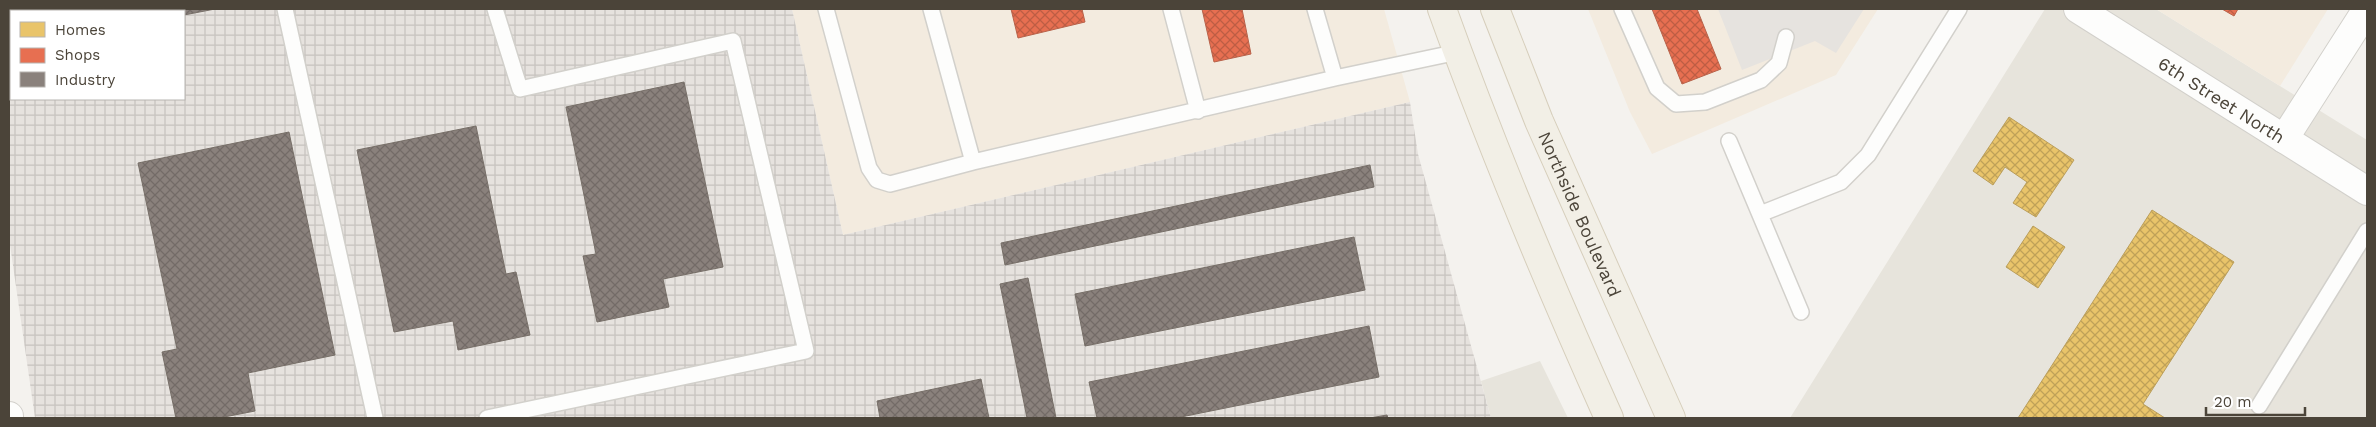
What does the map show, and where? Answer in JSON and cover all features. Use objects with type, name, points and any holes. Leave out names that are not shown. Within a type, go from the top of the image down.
[{"type":"main road","points":[[1442,9],[1491,140],[1566,323],[1609,418]]},
{"type":"main road","name":"Northside Boulevard","points":[[1496,9],[1539,121],[1671,418]]},
{"type":"street","name":"6th Street North","points":[[2078,9],[2367,191]]},
{"type":"street","points":[[2284,139],[2367,9]]},
{"type":"lane","points":[[285,9],[375,418]]},
{"type":"lane","points":[[487,418],[806,352],[733,41],[520,89],[495,9]]},
{"type":"lane","points":[[826,9],[869,168],[877,180],[890,184],[973,162],[1335,78],[1458,52]]},
{"type":"lane","points":[[932,9],[973,162]]},
{"type":"lane","points":[[1171,9],[1198,111]]},
{"type":"lane","points":[[1315,9],[1335,78]]},
{"type":"lane","points":[[1622,9],[1657,88],[1676,104],[1705,102],[1761,80],[1779,63],[1786,37]]},
{"type":"lane","points":[[1760,214],[1841,182],[1868,155],[1959,9]]},
{"type":"lane","points":[[1729,141],[1801,312]]},
{"type":"lane","points":[[2259,406],[2367,231]]},
{"type":"shaded area","points":[[9,9],[792,9],[843,235],[1410,102],[1418,154],[1491,418],[35,418],[9,238]]},
{"type":"shaded area","points":[[792,9],[1384,9],[1410,102],[843,235]]},
{"type":"shaded area","points":[[1588,9],[1878,9],[1836,75],[1652,154],[1630,112]]},
{"type":"shaded area","points":[[1718,9],[1864,9],[1836,53],[1815,41],[1742,70]]},
{"type":"shaded area","points":[[2045,9],[2156,9],[2367,140],[2367,418],[1790,418]]},
{"type":"shaded area","points":[[2156,9],[2328,9],[2280,86]]},
{"type":"shaded area","points":[[1540,361],[1568,418],[1491,418],[1481,381]]},
{"type":"building: Homes","points":[[2009,117],[2074,160],[2036,217],[2013,203],[2027,182],[2005,167],[1993,185],[1973,171]]},
{"type":"building: Homes","points":[[2152,210],[2234,262],[2143,404],[2165,418],[2018,418]]},
{"type":"building: Homes","points":[[2033,226],[2065,247],[2038,288],[2006,267]]},
{"type":"building: Shops","points":[[1011,9],[1082,9],[1085,22],[1018,38]]},
{"type":"building: Shops","points":[[1202,9],[1242,9],[1251,54],[1214,62]]},
{"type":"building: Shops","points":[[1652,9],[1697,9],[1721,69],[1682,84]]},
{"type":"building: Shops","points":[[2222,9],[2238,9],[2234,16]]},
{"type":"building: Industry","points":[[215,9],[185,15],[185,10],[86,10]]},
{"type":"building: Industry","points":[[684,82],[723,267],[663,279],[669,307],[597,322],[583,256],[596,254],[566,107]]},
{"type":"building: Industry","points":[[476,126],[506,274],[516,272],[530,335],[458,350],[453,321],[394,332],[357,150]]},
{"type":"building: Industry","points":[[289,132],[335,355],[248,373],[255,411],[219,418],[176,418],[162,352],[177,349],[138,163]]},
{"type":"building: Industry","points":[[1370,165],[1374,187],[1005,265],[1001,243]]},
{"type":"building: Industry","points":[[1354,237],[1365,290],[1085,346],[1075,294]]},
{"type":"building: Industry","points":[[1028,278],[1056,418],[1027,418],[1000,284]]},
{"type":"building: Industry","points":[[1369,326],[1379,377],[1176,418],[1097,418],[1089,382]]},
{"type":"building: Industry","points":[[981,379],[989,418],[880,418],[877,401]]},
{"type":"building: Industry","points":[[1387,415],[1388,418],[1370,418]]}]
